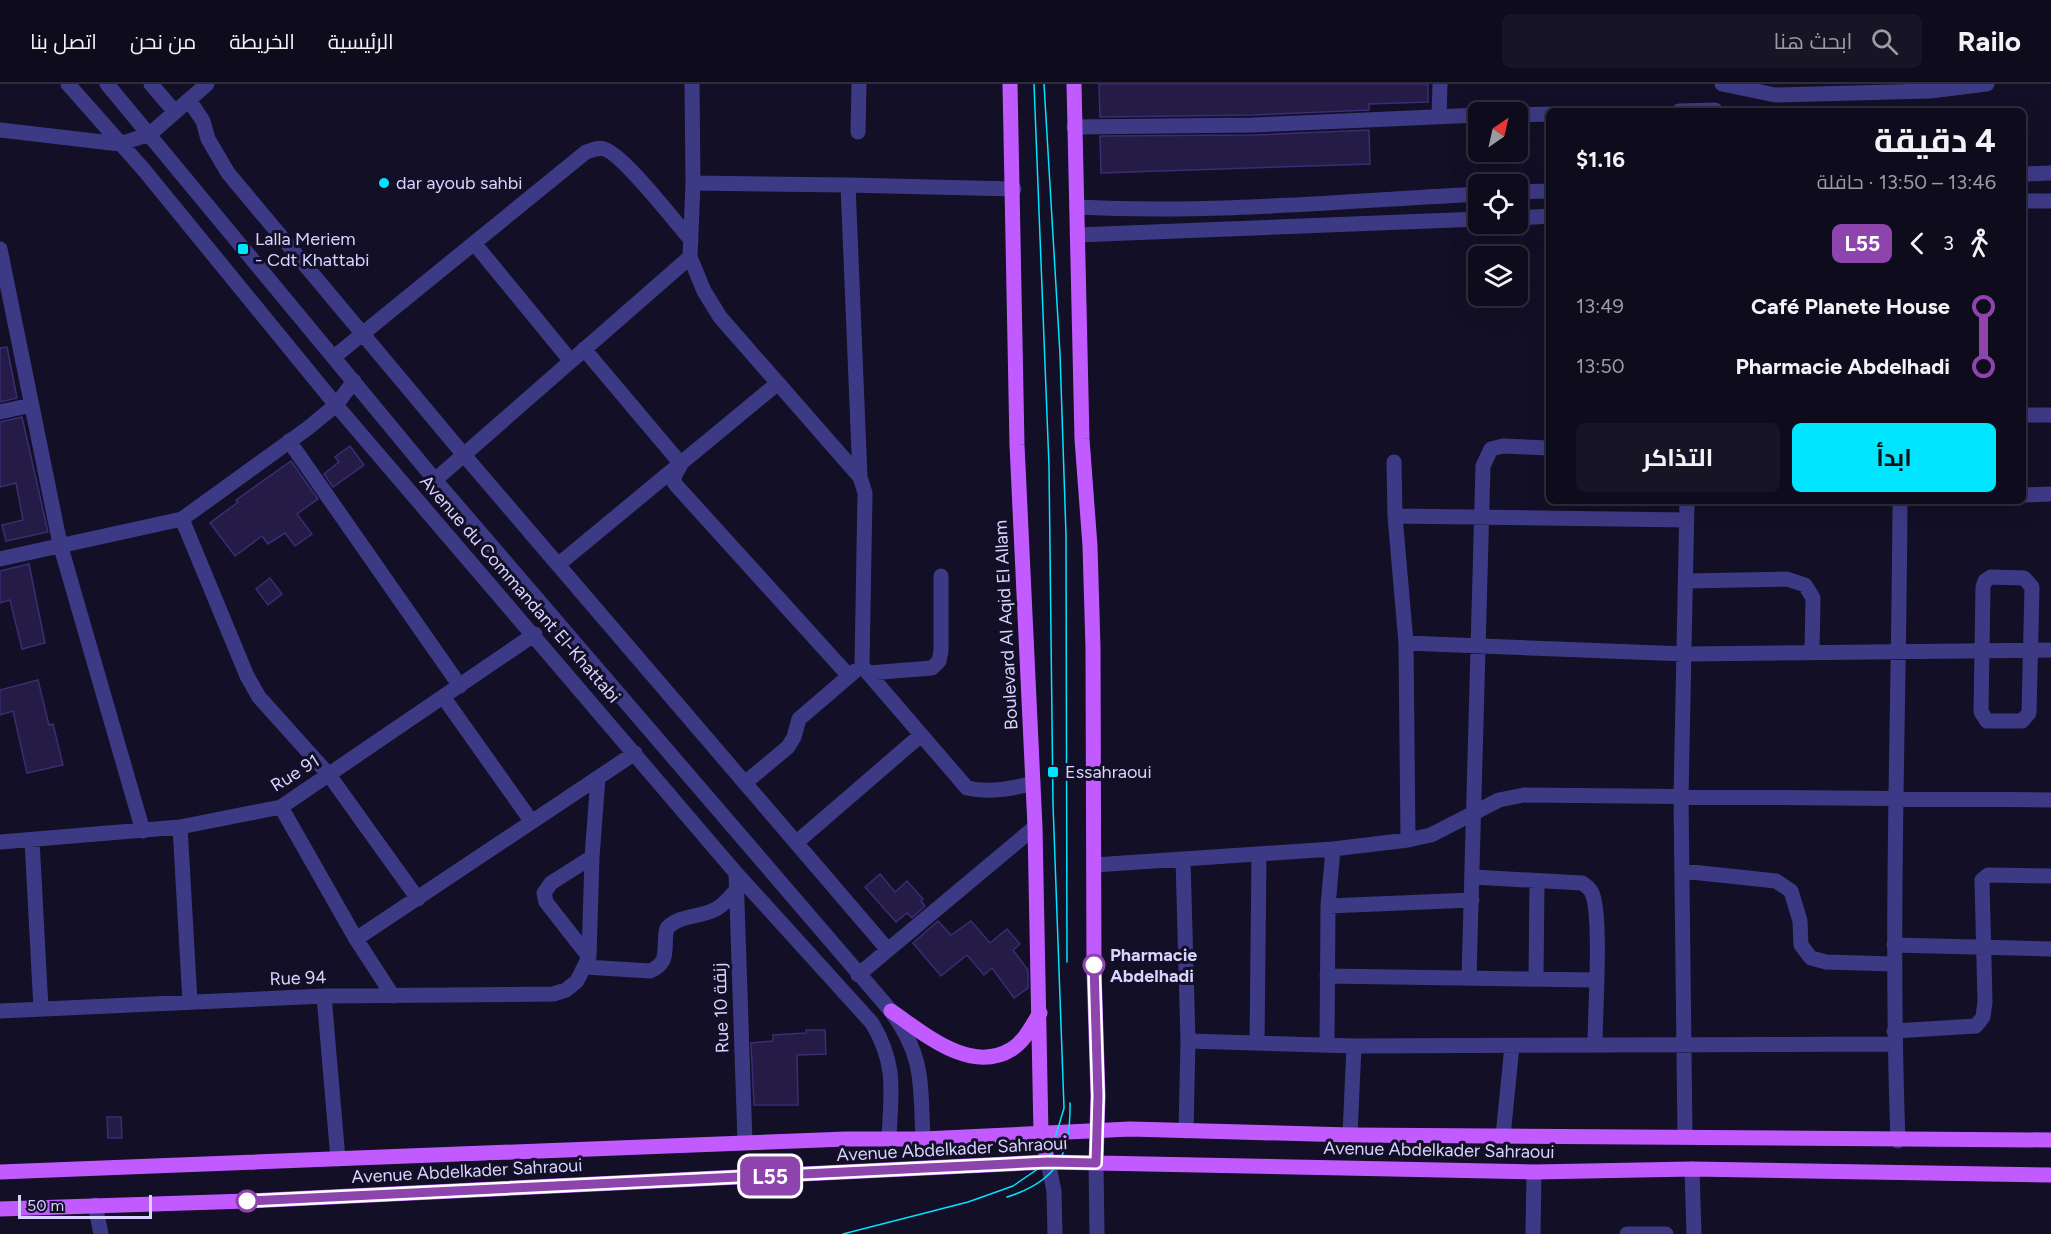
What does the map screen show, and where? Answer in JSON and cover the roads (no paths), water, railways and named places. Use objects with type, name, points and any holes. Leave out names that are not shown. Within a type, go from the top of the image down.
[{"type":"main road","name":"Boulevard Al Aqid El Allam","points":[[1011,84],[1017,445],[1034,783],[1041,1134],[1048,1162]]},
{"type":"main road","points":[[1074,84],[1082,439],[1092,592],[1098,1129],[1096,1163]]},
{"type":"main road","points":[[891,1011],[952,1049],[972,1057],[986,1058],[1012,1049],[1023,1039],[1040,1013]]},
{"type":"main road","name":"Avenue Abdelkader Sahraoui","points":[[0,1173],[745,1142],[922,1139],[1098,1129],[1350,1135],[1898,1141],[2051,1140]]},
{"type":"main road","name":"Avenue Abdelkader Sahraoui","points":[[0,1209],[259,1200],[1048,1162],[1534,1172],[1692,1169],[2051,1175]]},
{"type":"street","name":"Avenue du Commandant El-Khattabi","points":[[69,84],[336,405],[535,634],[736,873],[872,1023],[885,1045],[891,1073],[889,1138]]},
{"type":"street","name":"Avenue du Commandant El-Khattabi","points":[[107,84],[435,480],[891,1011],[906,1032],[918,1057],[922,1139]]},
{"type":"street","points":[[151,84],[175,112]]},
{"type":"street","points":[[0,130],[120,144],[150,134],[207,84]]},
{"type":"street","points":[[692,84],[693,183],[690,257],[704,291],[720,317],[860,477]]},
{"type":"street","points":[[858,132],[859,84]]},
{"type":"street","points":[[1439,116],[1440,84]]},
{"type":"street","points":[[1716,108],[1721,84],[1775,95],[1823,89],[1929,88],[1986,84]]},
{"type":"street","points":[[189,100],[203,121],[211,146],[228,173],[464,455],[888,950]]},
{"type":"street","points":[[1528,115],[1546,114]]},
{"type":"street","points":[[1074,127],[1253,125],[1468,116]]},
{"type":"street","points":[[334,357],[586,152],[595,148],[604,149],[620,159],[691,240]]},
{"type":"street","points":[[2026,174],[2051,173]]},
{"type":"street","points":[[693,183],[1014,189]]},
{"type":"street","points":[[848,185],[860,477],[865,493],[865,669],[967,788],[981,791],[1017,788],[1034,783]]},
{"type":"street","points":[[1528,192],[1546,191]]},
{"type":"street","points":[[1077,207],[1120,210],[1468,195]]},
{"type":"street","points":[[2026,201],[2051,201]]},
{"type":"street","points":[[1528,217],[1546,216]]},
{"type":"street","points":[[1077,235],[1468,219]]},
{"type":"street","points":[[474,243],[570,360]]},
{"type":"street","points":[[435,480],[690,257]]},
{"type":"street","points":[[1,258],[60,544],[143,831]]},
{"type":"street","points":[[584,349],[681,464]]},
{"type":"street","points":[[0,559],[182,519],[336,405],[354,381]]},
{"type":"street","points":[[559,564],[778,383]]},
{"type":"street","points":[[0,412],[32,405]]},
{"type":"street","points":[[2026,415],[2051,415]]},
{"type":"street","points":[[289,441],[460,686]]},
{"type":"street","points":[[1469,978],[1480,646],[1483,466],[1491,449],[1503,446],[1546,448]]},
{"type":"street","points":[[1394,462],[1395,516],[1406,643],[1408,840]]},
{"type":"street","points":[[681,464],[674,477],[675,484],[849,676]]},
{"type":"street","points":[[2026,495],[2051,494]]},
{"type":"street","points":[[1685,1137],[1681,797],[1686,654],[1687,504]]},
{"type":"street","points":[[1898,1141],[1894,1037],[1894,799],[1899,651],[1900,504]]},
{"type":"street","points":[[1395,516],[1481,520],[1687,520]]},
{"type":"street","points":[[182,519],[247,675],[259,697],[329,775],[418,899]]},
{"type":"street","points":[[746,782],[788,747],[794,737],[799,719],[849,676],[865,669],[932,668],[939,661],[941,576]]},
{"type":"street","points":[[1991,577],[2024,578],[2029,581],[2032,588],[2032,650],[2029,713],[2022,721],[1987,721],[1981,712],[1983,587],[1985,581],[1991,577]]},
{"type":"street","points":[[1686,581],[1787,579],[1805,585],[1813,598],[1812,653]]},
{"type":"street","name":"Rue 91","points":[[0,842],[180,827],[281,807],[535,634]]},
{"type":"street","points":[[1406,643],[1686,654],[2051,650]]},
{"type":"street","points":[[444,698],[532,822]]},
{"type":"street","points":[[797,842],[921,735]]},
{"type":"street","points":[[356,939],[634,753]]},
{"type":"street","points":[[587,962],[598,778]]},
{"type":"street","points":[[1094,865],[1333,849],[1408,840],[1431,835],[1499,800],[1524,795],[2051,800]]},
{"type":"street","points":[[281,807],[356,939],[393,996]]},
{"type":"street","points":[[180,827],[190,1002]]},
{"type":"street","points":[[858,975],[1035,827]]},
{"type":"street","points":[[32,840],[41,1009]]},
{"type":"street","points":[[1327,1045],[1328,906],[1333,849]]},
{"type":"street","points":[[1257,1043],[1259,854]]},
{"type":"street","points":[[592,857],[551,883],[544,892],[546,902],[587,962],[650,971],[659,968],[666,958],[667,928],[674,921],[714,910],[737,889]]},
{"type":"street","points":[[1183,859],[1188,1041],[1186,1131]]},
{"type":"street","points":[[1682,871],[1776,881],[1791,891],[1800,921],[1801,945],[1811,958],[1826,962],[1894,964]]},
{"type":"street","name":"Rue 10 زنقة","points":[[736,873],[745,1142]]},
{"type":"street","points":[[1188,1041],[1354,1046],[1683,1043],[1894,1037],[1976,1026],[1983,1017],[1985,1002],[1982,880],[1988,875],[2051,876]]},
{"type":"street","points":[[1473,877],[1582,883],[1592,893],[1596,924],[1595,1044]]},
{"type":"street","points":[[1536,979],[1537,881]]},
{"type":"street","points":[[1328,906],[1472,900]]},
{"type":"street","points":[[1894,945],[2051,949]]},
{"type":"street","name":"Rue 94","points":[[0,1011],[324,996],[553,994],[566,990],[577,981],[587,962]]},
{"type":"street","points":[[1327,976],[1595,980]]},
{"type":"street","points":[[324,996],[338,1159]]},
{"type":"street","points":[[1350,1135],[1354,1046]]},
{"type":"street","points":[[1503,1136],[1512,1046]]},
{"type":"street","points":[[1048,1162],[1054,1191],[1054,1234]]},
{"type":"street","points":[[1096,1163],[1097,1234]]},
{"type":"street","points":[[1692,1169],[1694,1234]]},
{"type":"street","points":[[1533,1234],[1534,1172]]},
{"type":"street","points":[[95,1205],[101,1234]]},
{"type":"street","points":[[1627,1234],[1666,1234]]},
{"type":"tram line","points":[[843,1234],[968,1202],[1013,1186],[1048,1162],[1064,1108],[1053,804],[1049,466],[1034,84]]},
{"type":"tram line","points":[[1044,84],[1060,354],[1066,535],[1067,962]]},
{"type":"tram line","points":[[1007,1197],[1038,1183],[1050,1174],[1058,1163],[1068,1137],[1070,1103]]},
{"type":"place","name":"dar ayoub sahbi","points":[[384,183]]},
{"type":"place","name":"Lalla Meriem - Cdt Khattabi","points":[[243,249]]},
{"type":"place","name":"Essahraoui","points":[[1053,772]]},
{"type":"place","name":"Pharmacie Abdelhadi","points":[[1094,965]]}]
